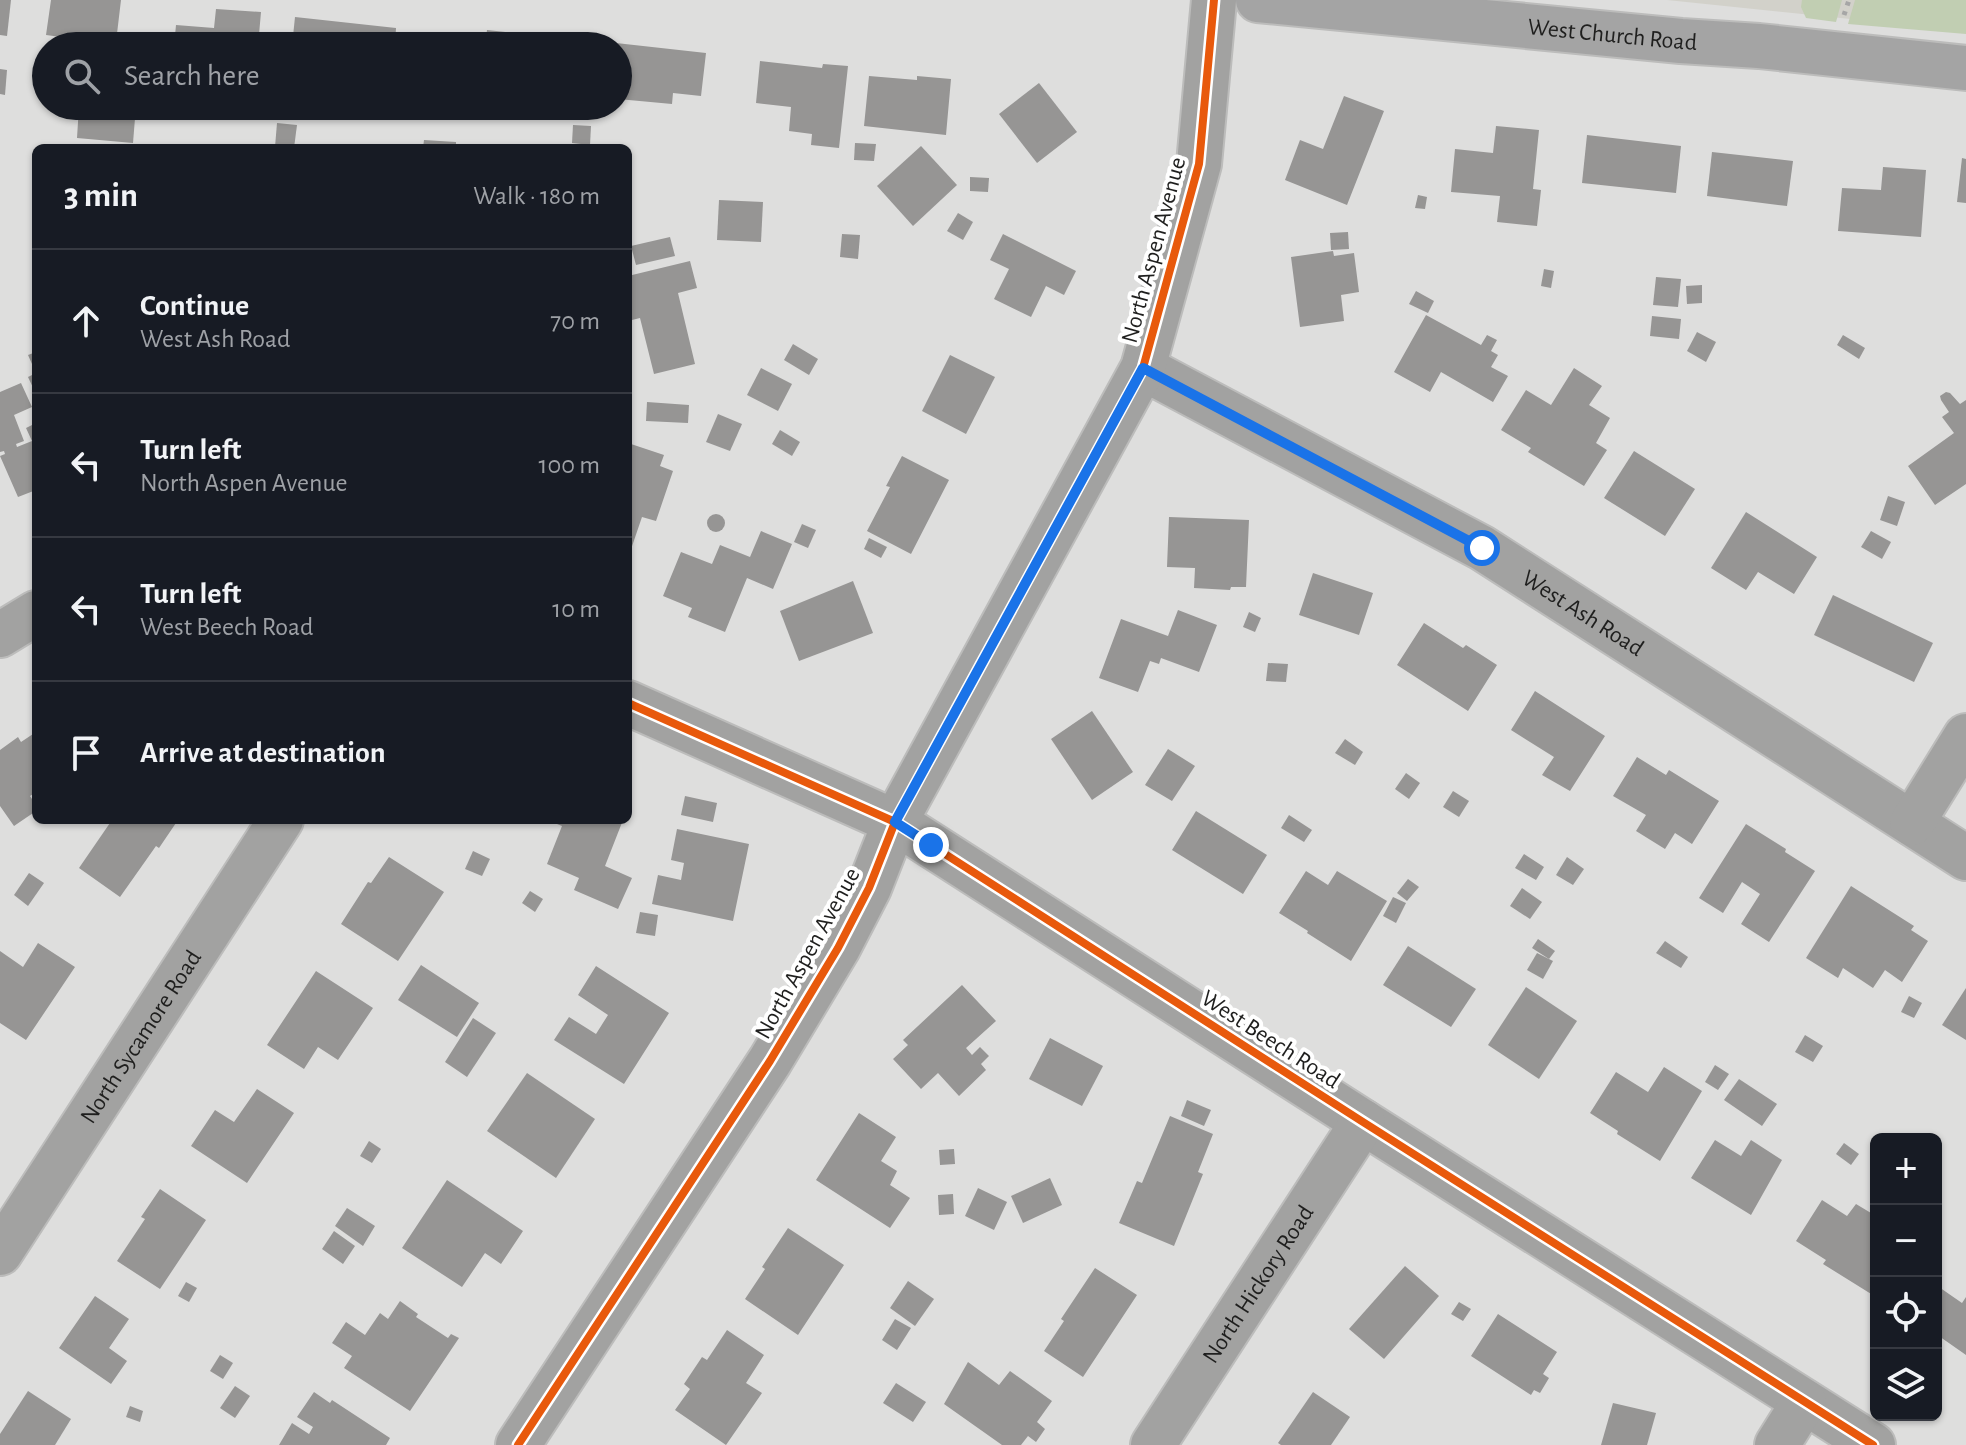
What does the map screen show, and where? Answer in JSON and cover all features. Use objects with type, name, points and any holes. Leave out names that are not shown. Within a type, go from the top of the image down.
[{"type":"main road","name":"West Church Road","points":[[1258,0],[1966,68]]},
{"type":"street","name":"North Aspen Avenue","points":[[518,1445],[778,1048],[838,948],[869,888],[895,822],[1143,368],[1199,164],[1214,0]]},
{"type":"street","name":"West Ash Road","points":[[1143,368],[1482,548],[1966,858]]},
{"type":"street","points":[[0,635],[32,615]]},
{"type":"street","name":"West Beech Road","points":[[632,705],[895,822],[1873,1445]]},
{"type":"street","points":[[1912,823],[1966,736]]},
{"type":"street","name":"North Sycamore Road","points":[[0,1253],[278,824]]},
{"type":"street","name":"North Hickory Road","points":[[1153,1445],[1363,1122]]},
{"type":"street","points":[[1777,1445],[1804,1402]]},
{"type":"shaded area","points":[[1667,0],[1966,0],[1966,31]]},
{"type":"green space","points":[[1802,0],[1842,0],[1836,22],[1806,18],[1801,7]]},
{"type":"green space","points":[[1855,0],[1966,0],[1966,34],[1848,24]]},
{"type":"building","points":[[0,0],[11,0],[7,36],[0,35]]},
{"type":"building","points":[[51,0],[121,0],[117,32],[46,32]]},
{"type":"building","points":[[216,9],[261,12],[259,32],[175,32],[176,25],[214,28]]},
{"type":"building","points":[[295,17],[396,28],[396,32],[293,32]]},
{"type":"building","points":[[632,45],[706,53],[701,96],[673,93],[672,104],[632,100]]},
{"type":"building","points":[[760,61],[822,68],[823,64],[848,66],[839,148],[811,145],[812,134],[789,131],[791,107],[756,103]]},
{"type":"building","points":[[0,69],[7,70],[5,95],[0,94]]},
{"type":"building","points":[[869,76],[951,79],[946,135],[864,126]]},
{"type":"building","points":[[1039,83],[1077,132],[1037,163],[999,114]]},
{"type":"building","points":[[1344,96],[1384,111],[1347,205],[1285,180],[1300,140],[1323,149]]},
{"type":"building","points":[[78,120],[135,120],[133,143],[77,138]]},
{"type":"building","points":[[277,123],[297,125],[295,144],[275,144]]},
{"type":"building","points":[[573,125],[591,126],[590,144],[572,143]]},
{"type":"building","points":[[1496,126],[1539,130],[1533,189],[1541,190],[1537,226],[1497,222],[1500,196],[1451,192],[1455,149],[1493,153]]},
{"type":"building","points":[[1587,135],[1681,146],[1676,193],[1582,183]]},
{"type":"building","points":[[424,140],[456,142],[456,144],[424,144]]},
{"type":"building","points":[[855,143],[876,144],[874,161],[854,160]]},
{"type":"building","points":[[921,146],[957,185],[913,226],[877,186]]},
{"type":"building","points":[[1712,152],[1793,161],[1787,206],[1707,196]]},
{"type":"building","points":[[1962,158],[1966,159],[1966,203],[1957,202]]},
{"type":"building","points":[[1883,167],[1926,170],[1921,237],[1838,231],[1842,188],[1881,190]]},
{"type":"building","points":[[970,177],[989,178],[988,192],[970,191]]},
{"type":"building","points":[[1418,195],[1427,197],[1425,209],[1415,208]]},
{"type":"building","points":[[719,200],[763,202],[761,242],[717,240]]},
{"type":"building","points":[[958,213],[973,222],[963,240],[947,231]]},
{"type":"building","points":[[1348,232],[1349,249],[1331,250],[1330,233]]},
{"type":"building","points":[[842,234],[860,235],[858,259],[840,257]]},
{"type":"building","points":[[1003,234],[1076,271],[1064,295],[1046,286],[1031,317],[994,299],[1009,269],[990,260]]},
{"type":"building","points":[[670,237],[675,256],[636,265],[632,246]]},
{"type":"building","points":[[1333,251],[1334,256],[1354,253],[1359,292],[1341,295],[1344,321],[1300,327],[1291,257]]},
{"type":"building","points":[[690,261],[697,288],[678,293],[695,364],[654,374],[640,318],[632,320],[632,275]]},
{"type":"building","points":[[1544,269],[1554,271],[1551,288],[1541,286]]},
{"type":"building","points":[[1656,277],[1681,279],[1678,307],[1653,305]]},
{"type":"building","points":[[1702,285],[1702,303],[1687,304],[1686,286]]},
{"type":"building","points":[[1416,291],[1434,301],[1428,313],[1409,304]]},
{"type":"building","points":[[1426,315],[1481,345],[1487,335],[1497,340],[1491,351],[1498,355],[1491,367],[1508,376],[1493,402],[1441,372],[1430,392],[1394,372]]},
{"type":"building","points":[[1652,316],[1681,319],[1679,339],[1650,336]]},
{"type":"building","points":[[1697,332],[1716,342],[1706,362],[1687,351]]},
{"type":"building","points":[[1843,335],[1865,348],[1859,359],[1837,345]]},
{"type":"building","points":[[793,344],[818,359],[809,375],[784,360]]},
{"type":"building","points":[[950,355],[995,377],[966,434],[922,411]]},
{"type":"building","points":[[761,368],[792,384],[778,411],[747,395]]},
{"type":"building","points":[[1574,368],[1602,386],[1589,405],[1610,418],[1596,443],[1607,450],[1584,486],[1528,452],[1531,448],[1501,430],[1526,390],[1551,405]]},
{"type":"building","points":[[21,383],[32,407],[14,415],[24,441],[16,444],[17,447],[32,441],[32,492],[18,497],[0,456],[5,454],[4,451],[0,452],[0,392]]},
{"type":"building","points":[[1946,392],[1960,404],[1966,400],[1966,484],[1935,505],[1908,466],[1954,433],[1942,417],[1949,412],[1940,396]]},
{"type":"building","points":[[647,402],[689,405],[688,423],[646,421]]},
{"type":"building","points":[[718,414],[742,424],[730,451],[706,442]]},
{"type":"building","points":[[32,425],[32,441],[26,428]]},
{"type":"building","points":[[780,430],[800,442],[792,456],[772,444]]},
{"type":"building","points":[[632,444],[664,455],[660,466],[673,471],[656,521],[642,517],[632,546]]},
{"type":"building","points":[[1634,451],[1695,489],[1665,536],[1604,498]]},
{"type":"building","points":[[902,456],[949,480],[911,554],[867,531]]},
{"type":"building","points":[[1888,496],[1905,502],[1897,526],[1880,520]]},
{"type":"building","points":[[1746,512],[1817,557],[1794,594],[1758,572],[1746,590],[1711,568]]},
{"type":"building","points":[[712,514],[720,514],[725,523],[723,530],[712,532],[707,527],[707,519]]},
{"type":"building","points":[[1169,517],[1249,520],[1246,587],[1231,587],[1230,590],[1194,588],[1195,568],[1167,567]]},
{"type":"building","points":[[802,524],[816,530],[808,548],[794,542]]},
{"type":"building","points":[[761,531],[792,544],[773,589],[747,578],[725,632],[688,617],[692,608],[663,596],[681,552],[712,564],[720,545],[750,557]]},
{"type":"building","points":[[1871,531],[1891,542],[1882,559],[1861,547]]},
{"type":"building","points":[[869,538],[887,547],[881,558],[864,549]]},
{"type":"building","points":[[1313,573],[1373,593],[1359,635],[1299,615]]},
{"type":"building","points":[[853,581],[873,633],[799,661],[780,611]]},
{"type":"building","points":[[1833,595],[1933,643],[1914,682],[1814,635]]},
{"type":"building","points":[[1178,610],[1217,625],[1199,672],[1161,658],[1159,664],[1150,661],[1138,692],[1099,678],[1121,619],[1168,636]]},
{"type":"building","points":[[1249,612],[1261,618],[1255,632],[1243,627]]},
{"type":"building","points":[[1424,623],[1497,665],[1468,711],[1397,665]]},
{"type":"building","points":[[1268,663],[1288,664],[1286,682],[1266,681]]},
{"type":"building","points":[[1535,691],[1605,736],[1570,791],[1542,775],[1554,757],[1511,730]]},
{"type":"building","points":[[1092,711],[1133,772],[1092,800],[1051,739]]},
{"type":"building","points":[[32,735],[32,814],[14,826],[0,806],[0,750],[18,737],[21,742]]},
{"type":"building","points":[[1345,739],[1363,752],[1355,765],[1335,753]]},
{"type":"building","points":[[1168,749],[1195,766],[1172,801],[1145,785]]},
{"type":"building","points":[[1637,757],[1666,775],[1669,770],[1719,801],[1692,844],[1675,833],[1665,849],[1636,831],[1646,815],[1613,796]]},
{"type":"building","points":[[1406,773],[1420,783],[1409,799],[1395,789]]},
{"type":"building","points":[[1453,791],[1469,801],[1459,817],[1443,807]]},
{"type":"building","points":[[685,796],[717,803],[713,822],[681,815]]},
{"type":"building","points":[[1196,811],[1267,855],[1243,894],[1172,850]]},
{"type":"building","points":[[1289,815],[1312,830],[1304,842],[1281,828]]},
{"type":"building","points":[[109,824],[175,824],[120,897],[79,868]]},
{"type":"building","points":[[557,824],[621,824],[605,866],[632,878],[618,909],[574,890],[579,878],[547,864],[562,826]]},
{"type":"building","points":[[1746,824],[1815,871],[1769,942],[1741,924],[1760,894],[1742,882],[1723,913],[1699,898]]},
{"type":"building","points":[[677,829],[749,844],[733,921],[652,904],[658,875],[681,880],[684,863],[671,860]]},
{"type":"building","points":[[473,851],[490,859],[482,876],[465,869]]},
{"type":"building","points":[[1524,854],[1544,867],[1536,880],[1515,868]]},
{"type":"building","points":[[389,857],[444,892],[398,961],[341,924],[368,882],[371,883]]},
{"type":"building","points":[[1567,857],[1584,869],[1573,885],[1556,875]]},
{"type":"building","points":[[1306,871],[1328,885],[1337,871],[1387,901],[1351,961],[1279,913]]},
{"type":"building","points":[[29,873],[44,883],[28,906],[14,895]]},
{"type":"building","points":[[1408,879],[1419,887],[1407,901],[1397,893]]},
{"type":"building","points":[[1851,886],[1914,926],[1911,930],[1928,941],[1902,982],[1885,970],[1873,988],[1843,968],[1838,978],[1806,958]]},
{"type":"building","points":[[1522,888],[1542,902],[1530,919],[1510,906]]},
{"type":"building","points":[[530,891],[543,899],[535,912],[522,903]]},
{"type":"building","points":[[1393,897],[1406,903],[1396,923],[1383,916]]},
{"type":"building","points":[[640,912],[658,915],[655,936],[636,933]]},
{"type":"building","points":[[1538,939],[1555,951],[1549,959],[1532,948]]},
{"type":"building","points":[[1665,941],[1688,957],[1681,968],[1656,953]]},
{"type":"building","points":[[38,943],[75,967],[26,1040],[0,1023],[0,951],[23,967]]},
{"type":"building","points":[[1408,946],[1476,989],[1451,1027],[1383,985]]},
{"type":"building","points":[[1537,953],[1553,961],[1543,979],[1527,970]]},
{"type":"building","points":[[421,965],[479,1003],[457,1037],[398,1000]]},
{"type":"building","points":[[596,966],[669,1013],[624,1084],[554,1040],[569,1017],[596,1034],[608,1015],[578,995]]},
{"type":"building","points":[[316,971],[373,1008],[338,1060],[318,1047],[304,1069],[267,1045]]},
{"type":"building","points":[[962,985],[996,1021],[966,1048],[972,1055],[980,1047],[989,1056],[981,1064],[986,1070],[959,1096],[938,1073],[921,1089],[893,1059],[908,1045],[903,1040]]},
{"type":"building","points":[[1526,987],[1577,1021],[1539,1079],[1488,1045]]},
{"type":"building","points":[[1966,988],[1966,1040],[1942,1025]]},
{"type":"building","points":[[1909,996],[1922,1003],[1914,1018],[1901,1012]]},
{"type":"building","points":[[473,1018],[496,1033],[467,1077],[445,1062]]},
{"type":"building","points":[[1805,1035],[1823,1046],[1813,1062],[1795,1052]]},
{"type":"building","points":[[1050,1038],[1103,1066],[1082,1106],[1029,1079]]},
{"type":"building","points":[[1715,1065],[1729,1074],[1718,1090],[1705,1082]]},
{"type":"building","points":[[1664,1067],[1702,1091],[1660,1161],[1590,1113],[1616,1072],[1648,1092]]},
{"type":"building","points":[[527,1073],[595,1119],[556,1178],[487,1131]]},
{"type":"building","points":[[1739,1079],[1777,1104],[1762,1126],[1724,1100]]},
{"type":"building","points":[[257,1089],[294,1113],[247,1183],[191,1146],[215,1110],[234,1122]]},
{"type":"building","points":[[1187,1100],[1211,1110],[1204,1126],[1181,1116]]},
{"type":"building","points":[[859,1113],[896,1137],[881,1161],[897,1171],[890,1185],[910,1198],[890,1228],[816,1180]]},
{"type":"building","points":[[1170,1116],[1213,1134],[1198,1172],[1203,1174],[1174,1246],[1119,1223],[1137,1181],[1142,1183]]},
{"type":"building","points":[[1715,1140],[1741,1156],[1751,1140],[1782,1160],[1751,1215],[1691,1178]]},
{"type":"building","points":[[369,1141],[381,1149],[372,1163],[360,1156]]},
{"type":"building","points":[[1844,1143],[1859,1154],[1851,1165],[1836,1154]]},
{"type":"building","points":[[954,1149],[955,1164],[940,1165],[939,1150]]},
{"type":"building","points":[[1050,1178],[1062,1205],[1023,1223],[1011,1196]]},
{"type":"building","points":[[447,1180],[523,1231],[501,1264],[485,1253],[462,1287],[402,1248]]},
{"type":"building","points":[[978,1188],[1007,1202],[994,1230],[965,1216]]},
{"type":"building","points":[[160,1189],[206,1220],[160,1289],[117,1261],[145,1219],[141,1217]]},
{"type":"building","points":[[953,1194],[954,1214],[939,1215],[938,1195]]},
{"type":"building","points":[[1822,1200],[1847,1216],[1856,1204],[1870,1212],[1870,1293],[1823,1264],[1826,1260],[1796,1241]]},
{"type":"building","points":[[347,1208],[375,1226],[363,1246],[335,1226]]},
{"type":"building","points":[[788,1228],[844,1265],[798,1335],[745,1299]]},
{"type":"building","points":[[334,1231],[355,1246],[343,1264],[322,1249]]},
{"type":"building","points":[[1405,1266],[1439,1296],[1384,1359],[1349,1329]]},
{"type":"building","points":[[1095,1268],[1137,1295],[1083,1377],[1044,1351]]},
{"type":"building","points":[[908,1281],[934,1299],[915,1326],[890,1308]]},
{"type":"building","points":[[186,1282],[197,1288],[189,1302],[178,1296]]},
{"type":"building","points":[[1942,1289],[1962,1303],[1966,1297],[1966,1355],[1942,1338]]},
{"type":"building","points":[[95,1296],[129,1319],[109,1348],[127,1361],[111,1384],[59,1348]]},
{"type":"building","points":[[400,1301],[418,1314],[416,1317],[448,1338],[451,1334],[459,1338],[410,1411],[344,1368],[352,1356],[332,1343],[346,1322],[365,1335],[380,1313],[388,1319]]},
{"type":"building","points":[[1459,1302],[1471,1309],[1463,1321],[1451,1314]]},
{"type":"building","points":[[1498,1314],[1557,1352],[1543,1374],[1549,1378],[1540,1393],[1534,1390],[1531,1395],[1471,1356]]},
{"type":"building","points":[[895,1319],[911,1328],[897,1350],[882,1340]]},
{"type":"building","points":[[727,1330],[764,1355],[746,1383],[762,1393],[726,1445],[675,1410],[690,1389],[684,1384],[702,1357],[707,1360]]},
{"type":"building","points":[[220,1355],[233,1363],[223,1379],[210,1371]]},
{"type":"building","points":[[968,1362],[999,1385],[1010,1371],[1052,1401],[1037,1422],[1045,1429],[1036,1442],[1028,1436],[1021,1445],[1002,1445],[944,1404]]},
{"type":"building","points":[[896,1383],[926,1402],[913,1422],[883,1403]]},
{"type":"building","points":[[235,1386],[250,1396],[235,1418],[220,1408]]},
{"type":"building","points":[[28,1391],[71,1419],[55,1445],[0,1445],[0,1434]]},
{"type":"building","points":[[314,1392],[330,1403],[332,1400],[390,1438],[386,1445],[279,1445],[292,1423],[309,1434],[313,1427],[297,1417]]},
{"type":"building","points":[[1313,1392],[1350,1417],[1331,1445],[1281,1445],[1278,1443]]},
{"type":"building","points":[[1613,1403],[1656,1413],[1647,1445],[1601,1445]]},
{"type":"building","points":[[130,1406],[143,1411],[140,1422],[126,1417]]},
{"type":"cycle path","points":[[518,1445],[770,1061],[838,948],[869,888],[895,822],[1143,368],[1199,164],[1214,0]]},
{"type":"cycle path","points":[[632,705],[895,822],[1873,1445]]},
{"type":"route","points":[[931,845],[895,822],[1143,368],[1482,548]]}]
